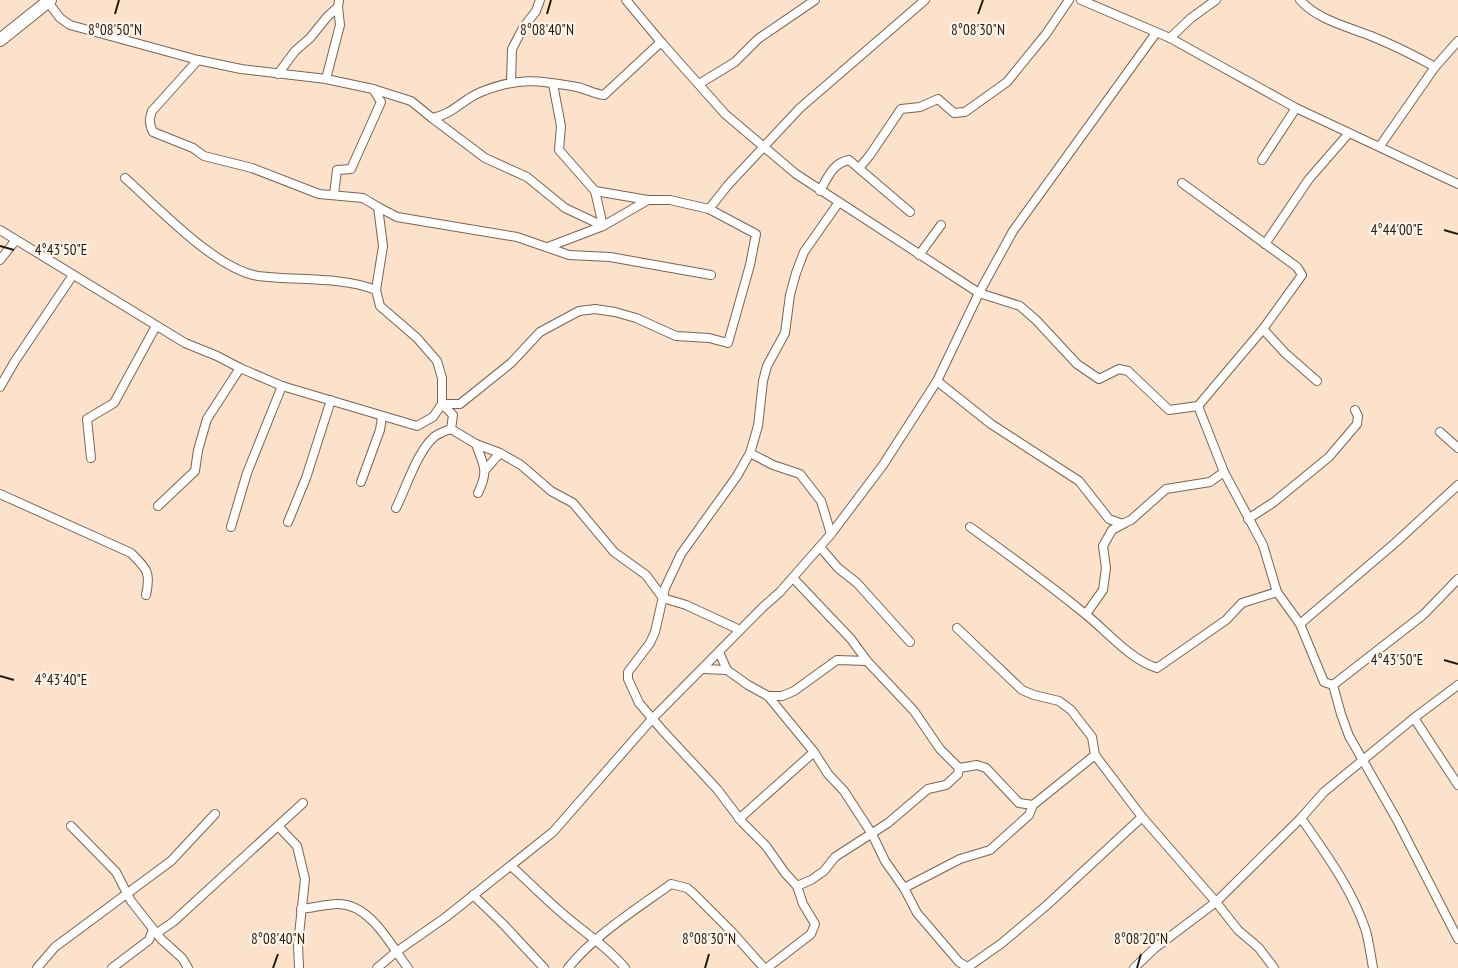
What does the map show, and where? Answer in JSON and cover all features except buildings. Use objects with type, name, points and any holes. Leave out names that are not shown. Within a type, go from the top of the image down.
[{"type":"street","points":[[511,82],[512,49],[523,28],[536,11],[540,0]]},
{"type":"street","points":[[626,0],[725,114],[764,148],[820,191],[979,293],[1020,306],[1077,364],[1099,379],[1119,369],[1128,371],[1169,410],[1198,406],[1263,329],[1302,275],[1297,267],[1182,183]]},
{"type":"street","points":[[699,84],[735,62],[758,39],[815,0]]},
{"type":"street","points":[[709,209],[728,184],[800,108],[925,0]]},
{"type":"street","points":[[860,167],[901,110],[920,107],[938,99],[954,113],[964,112],[1007,82],[1046,34],[1069,0]]},
{"type":"street","points":[[1081,0],[1170,38],[1296,108],[1456,180]]},
{"type":"street","points":[[1170,38],[1191,18],[1216,0]]},
{"type":"street","points":[[1300,0],[1335,24],[1372,36],[1412,54],[1434,68]]},
{"type":"street","points":[[0,40],[49,1],[60,18],[70,26],[198,60],[278,74],[326,79],[373,89],[411,101],[484,158],[527,177],[565,208],[603,226]]},
{"type":"street","points":[[278,74],[339,3]]},
{"type":"street","points":[[326,79],[340,25],[339,3]]},
{"type":"street","points":[[377,968],[446,917],[553,832],[652,718],[793,578],[831,534],[883,465],[937,381],[979,293],[1013,231],[1156,33]]},
{"type":"street","points":[[1380,146],[1434,68],[1458,41]]},
{"type":"street","points":[[432,118],[444,116],[479,92],[511,82],[533,80],[604,95],[661,42]]},
{"type":"street","points":[[198,60],[152,111],[149,118],[153,132],[193,148],[204,156],[252,168],[319,194],[363,198],[397,217],[517,237],[569,255],[610,257],[711,275]]},
{"type":"street","points":[[553,84],[561,126],[560,150],[595,191],[603,226]]},
{"type":"street","points":[[334,194],[337,170],[351,169],[381,102],[373,89]]},
{"type":"street","points":[[1262,160],[1296,108]]},
{"type":"street","points":[[1265,244],[1309,178],[1349,133]]},
{"type":"street","points":[[820,191],[835,167],[840,162],[849,160],[860,167],[910,212]]},
{"type":"street","points":[[125,178],[206,249],[221,261],[238,269],[256,275],[358,283],[376,290]]},
{"type":"street","points":[[442,404],[460,404],[511,363],[540,332],[579,311],[595,309],[615,312],[636,318],[676,336],[709,338],[728,343],[750,266],[756,234],[709,209],[670,200],[648,200],[595,191]]},
{"type":"street","points":[[548,247],[603,226],[648,200]]},
{"type":"street","points":[[568,968],[596,940],[637,906],[671,884],[687,888],[766,968],[804,940],[815,927],[797,886],[784,873],[766,846],[739,819],[717,789],[652,718],[632,690],[628,672],[650,643],[655,632],[665,588],[681,554],[737,476],[750,453],[758,426],[763,381],[767,366],[785,333],[790,295],[796,273],[804,252],[839,202]]},
{"type":"street","points":[[0,230],[185,343],[282,386],[417,426],[433,417],[442,404],[442,378],[437,361],[417,338],[380,306],[376,290],[383,246],[378,207]]},
{"type":"street","points":[[919,255],[941,225]]},
{"type":"street","points":[[0,260],[15,241]]},
{"type":"street","points":[[0,387],[15,360],[73,275]]},
{"type":"street","points":[[91,458],[87,419],[114,403],[156,326]]},
{"type":"street","points":[[1263,329],[1285,353],[1317,381]]},
{"type":"street","points":[[158,506],[195,471],[207,419],[240,368]]},
{"type":"street","points":[[937,381],[991,424],[1079,481],[1109,519],[1122,524],[1131,520]]},
{"type":"street","points":[[231,527],[247,473],[282,386]]},
{"type":"street","points":[[288,522],[306,478],[331,400]]},
{"type":"street","points":[[442,404],[453,415],[451,429]]},
{"type":"street","points":[[1198,406],[1224,472],[1263,545],[1277,592],[1300,624],[1324,682],[1333,684]]},
{"type":"street","points":[[1248,519],[1274,502],[1329,456],[1357,424],[1358,416],[1355,410]]},
{"type":"street","points":[[360,482],[380,430],[382,417]]},
{"type":"street","points":[[451,429],[476,444],[500,453],[521,465],[551,491],[573,503],[614,552],[646,575],[663,598],[686,605],[740,630]]},
{"type":"street","points":[[396,508],[413,469],[430,441],[436,435],[451,429]]},
{"type":"street","points":[[1440,432],[1458,448]]},
{"type":"street","points":[[476,444],[485,470],[485,478],[478,493]]},
{"type":"street","points":[[485,470],[500,453]]},
{"type":"street","points":[[750,453],[773,465],[800,474],[821,501],[831,534]]},
{"type":"street","points":[[1086,614],[1103,590],[1106,568],[1103,546],[1112,530],[1131,520],[1166,489],[1210,482],[1224,472]]},
{"type":"street","points":[[1300,624],[1395,543],[1458,485]]},
{"type":"street","points":[[0,494],[131,553],[147,568],[149,581],[146,595]]},
{"type":"street","points":[[970,527],[1086,614],[1130,653],[1157,668],[1226,620],[1242,603],[1277,592]]},
{"type":"street","points":[[820,547],[838,568],[857,583],[910,642]]},
{"type":"street","points":[[793,578],[851,639],[867,661],[914,711],[940,749],[959,768]]},
{"type":"street","points":[[1333,684],[1423,615],[1458,579]]},
{"type":"street","points":[[957,628],[1022,690],[1059,701],[1085,725],[1092,737],[1095,755],[1142,817],[1238,930],[1259,948],[1274,968]]},
{"type":"street","points":[[718,652],[727,670],[748,686],[768,696],[814,752],[828,774],[844,791],[872,834],[885,861],[904,888],[917,913],[955,965],[968,968],[1002,943],[1047,905],[1142,817]]},
{"type":"street","points":[[768,696],[782,696],[794,691],[837,660],[867,661]]},
{"type":"street","points":[[703,669],[727,670]]},
{"type":"street","points":[[1333,684],[1349,736],[1397,820],[1458,939]]},
{"type":"street","points":[[1134,968],[1155,948],[1216,902],[1301,818],[1324,792],[1414,718],[1458,686]]},
{"type":"street","points":[[1414,718],[1458,785]]},
{"type":"street","points":[[739,819],[814,752]]},
{"type":"street","points":[[904,888],[960,859],[990,850],[1029,815],[1033,805],[1095,755]]},
{"type":"street","points":[[959,768],[977,765],[986,768],[1019,803],[1033,805]]},
{"type":"street","points":[[797,886],[824,871],[835,857],[872,834],[928,789],[946,785],[958,774],[959,768]]},
{"type":"street","points":[[112,968],[149,940],[155,931],[173,922],[303,803]]},
{"type":"street","points":[[37,968],[55,946],[171,861],[215,814]]},
{"type":"street","points":[[1301,818],[1344,882],[1356,906],[1366,933],[1373,968]]},
{"type":"street","points":[[71,826],[116,872],[127,894],[155,931],[182,958],[188,968]]},
{"type":"street","points":[[278,826],[297,846],[305,879],[298,944],[299,968]]},
{"type":"street","points":[[511,866],[534,885],[560,912],[617,958],[625,968]]},
{"type":"street","points":[[472,895],[544,968]]},
{"type":"street","points":[[301,909],[337,904],[351,906],[382,929],[408,968]]}]
